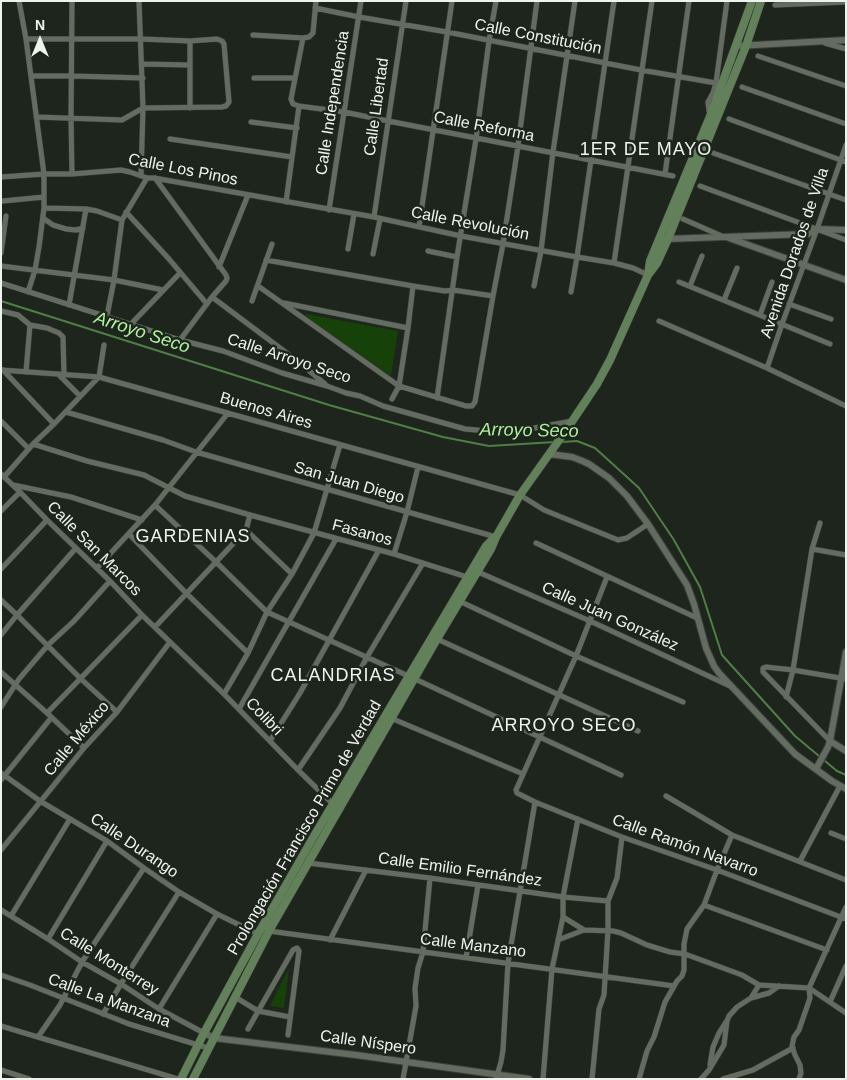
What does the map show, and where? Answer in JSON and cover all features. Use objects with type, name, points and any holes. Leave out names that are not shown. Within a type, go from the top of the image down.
[{"type":"main road","points":[[572,421],[610,360],[648,275],[657,263],[668,239],[714,116],[752,1]]},
{"type":"main road","points":[[648,275],[650,261],[746,46],[761,1]]},
{"type":"main road","name":"Prolongación Francisco Primo de Verdad","points":[[193,1079],[269,931],[308,863],[336,807],[457,600],[478,572],[520,495],[572,421]]},
{"type":"main road","name":"Prolongación Francisco Primo de Verdad","points":[[180,1079],[258,934],[392,719],[412,677],[438,639],[467,577],[486,546],[496,537]]},
{"type":"street","points":[[19,1],[44,174],[43,218],[39,247],[28,292]]},
{"type":"street","points":[[72,1],[72,174]]},
{"type":"street","points":[[107,316],[122,220],[144,177],[143,78],[139,1]]},
{"type":"street","points":[[253,35],[309,37],[313,33],[316,1]]},
{"type":"street","name":"Calle Independencia","points":[[329,210],[361,1]]},
{"type":"street","name":"Calle Libertad","points":[[374,217],[406,1]]},
{"type":"street","points":[[419,227],[452,1]]},
{"type":"street","points":[[437,398],[496,1]]},
{"type":"street","points":[[258,286],[399,386],[466,406],[472,406],[475,402],[503,244],[537,1]]},
{"type":"street","points":[[534,286],[541,251],[575,1]]},
{"type":"street","points":[[571,292],[614,1]]},
{"type":"street","points":[[614,263],[652,1]]},
{"type":"street","points":[[665,174],[689,1]]},
{"type":"street","points":[[714,116],[709,111],[708,102],[716,82],[727,1]]},
{"type":"street","points":[[775,5],[846,2]]},
{"type":"street","name":"Calle Constitución","points":[[315,8],[641,70],[716,82]]},
{"type":"street","points":[[254,78],[295,78],[303,38]]},
{"type":"street","points":[[26,39],[190,41],[217,39],[224,44],[229,102],[226,106],[143,108],[122,120],[36,118]]},
{"type":"street","points":[[736,46],[846,40]]},
{"type":"street","points":[[190,41],[190,108]]},
{"type":"street","points":[[822,41],[846,50]]},
{"type":"street","points":[[758,56],[846,86]]},
{"type":"street","points":[[142,64],[190,65]]},
{"type":"street","points":[[31,76],[143,78]]},
{"type":"street","name":"Calle Reforma","points":[[295,78],[291,99],[293,104],[299,106],[388,120],[476,139],[673,176]]},
{"type":"street","points":[[742,87],[846,124]]},
{"type":"street","points":[[286,202],[299,106]]},
{"type":"street","points":[[729,119],[843,161]]},
{"type":"street","points":[[251,122],[297,128]]},
{"type":"street","points":[[170,139],[292,157]]},
{"type":"street","name":"Avenida Dorados de Villa","points":[[767,368],[829,194],[843,161],[846,145]]},
{"type":"street","points":[[713,153],[846,200]]},
{"type":"street","name":"Calle Los Pinos","points":[[1,176],[92,173],[114,170],[286,202]]},
{"type":"street","points":[[154,178],[227,278],[180,340]]},
{"type":"street","points":[[700,186],[846,240]]},
{"type":"street","points":[[219,267],[248,195]]},
{"type":"street","points":[[3,201],[44,197]]},
{"type":"street","name":"Calle Revolución","points":[[286,202],[374,217],[577,258],[614,263],[648,275]]},
{"type":"street","points":[[44,208],[86,209],[122,220]]},
{"type":"street","points":[[69,305],[86,209]]},
{"type":"street","points":[[126,212],[207,304]]},
{"type":"street","points":[[348,249],[354,214]]},
{"type":"street","points":[[1,253],[6,216]]},
{"type":"street","points":[[43,218],[53,225],[66,229],[76,230],[83,228]]},
{"type":"street","points":[[373,254],[380,219]]},
{"type":"street","points":[[683,219],[725,237],[846,280]]},
{"type":"street","points":[[659,240],[808,234],[817,230],[846,230]]},
{"type":"street","points":[[252,301],[272,244]]},
{"type":"street","points":[[428,252],[457,257]]},
{"type":"street","points":[[690,286],[702,256]]},
{"type":"street","points":[[266,260],[413,286],[493,296]]},
{"type":"street","points":[[1,266],[114,280],[164,290]]},
{"type":"street","points":[[724,300],[737,268]]},
{"type":"street","points":[[131,324],[180,273]]},
{"type":"street","points":[[679,282],[830,344]]},
{"type":"street","points":[[760,315],[772,282]]},
{"type":"street","name":"Calle Arroyo Seco","points":[[1,284],[180,340],[223,351],[282,373],[360,396],[383,406],[465,429],[499,432],[524,430],[572,421]]},
{"type":"street","points":[[392,399],[399,386],[413,286]]},
{"type":"street","points":[[212,297],[300,363],[327,386]]},
{"type":"street","points":[[281,303],[408,328]]},
{"type":"street","points":[[789,304],[831,319]]},
{"type":"street","points":[[1,311],[18,315],[30,325],[47,328],[59,333],[63,337],[61,374],[80,396]]},
{"type":"street","points":[[659,321],[767,368],[846,406]]},
{"type":"street","points":[[26,372],[30,325]]},
{"type":"street","points":[[3,475],[99,377],[104,345]]},
{"type":"street","points":[[2,370],[54,424]]},
{"type":"street","name":"Buenos Aires","points":[[2,370],[99,377],[520,495],[544,510],[618,540],[624,540],[648,524]]},
{"type":"street","name":"San Juan Diego","points":[[66,412],[163,440],[196,452],[496,537]]},
{"type":"street","points":[[97,568],[155,506],[228,413]]},
{"type":"street","points":[[1,421],[31,447]]},
{"type":"street","points":[[224,694],[248,653],[267,612],[292,574],[314,532],[340,445]]},
{"type":"street","name":"Fasanos","points":[[31,447],[144,475],[185,496],[394,554],[467,577]]},
{"type":"street","points":[[550,452],[572,457],[599,470],[627,496],[648,524],[687,585],[706,648],[719,674],[795,754],[818,767],[843,788],[800,861]]},
{"type":"street","points":[[394,554],[418,467]]},
{"type":"street","name":"Calle San Marcos","points":[[3,475],[170,642]]},
{"type":"street","points":[[13,485],[72,497],[142,520]]},
{"type":"street","points":[[1,511],[20,492]]},
{"type":"street","points":[[155,506],[267,612],[412,677],[621,775]]},
{"type":"street","points":[[155,627],[246,530],[250,515]]},
{"type":"street","points":[[1,569],[47,520]]},
{"type":"street","points":[[786,697],[793,670],[812,549],[820,523]]},
{"type":"street","points":[[246,530],[292,574]]},
{"type":"street","points":[[129,534],[248,653]]},
{"type":"street","points":[[239,709],[336,539]]},
{"type":"street","points":[[536,543],[697,618]]},
{"type":"street","points":[[1,635],[76,548]]},
{"type":"street","points":[[812,549],[846,555]]},
{"type":"street","points":[[270,741],[300,693],[379,550]]},
{"type":"street","points":[[298,770],[340,708],[367,657],[423,563]]},
{"type":"street","name":"Calle Juan González","points":[[478,572],[590,621],[732,687]]},
{"type":"street","points":[[392,719],[523,774],[576,656],[607,577]]},
{"type":"street","points":[[1,707],[20,679],[48,645],[74,621],[110,581]]},
{"type":"street","points":[[1,600],[117,712]]},
{"type":"street","points":[[457,600],[576,656],[683,702]]},
{"type":"street","points":[[2,776],[49,715],[142,615]]},
{"type":"street","points":[[438,639],[558,696],[638,731]]},
{"type":"street","name":"Colibri","points":[[170,642],[336,807]]},
{"type":"street","name":"Calle México","points":[[1,850],[84,748],[117,712],[170,642]]},
{"type":"street","points":[[818,767],[829,744],[844,678],[846,652]]},
{"type":"street","points":[[844,678],[793,670],[763,668],[763,672],[829,744],[846,751]]},
{"type":"street","points":[[1,672],[84,748]]},
{"type":"street","name":"Calle Ramón Navarro","points":[[523,774],[516,790],[517,793],[535,802],[622,837],[844,918]]},
{"type":"street","name":"Calle Durango","points":[[2,776],[40,802],[107,841],[179,892],[217,914],[258,934]]},
{"type":"street","points":[[666,796],[732,835],[846,880]]},
{"type":"street","points":[[497,1076],[502,1050],[508,963],[535,802]]},
{"type":"street","points":[[11,916],[70,819]]},
{"type":"street","points":[[544,1079],[552,969],[563,918],[563,897],[578,819]]},
{"type":"street","points":[[831,833],[846,839]]},
{"type":"street","points":[[639,1079],[664,1002],[684,970],[687,929],[704,905],[716,870],[732,835]]},
{"type":"street","points":[[592,1079],[599,1009],[604,996],[606,976],[608,901],[617,878],[622,837]]},
{"type":"street","points":[[48,940],[107,841]]},
{"type":"street","name":"Calle Emilio Fernández","points":[[308,863],[563,897],[608,901]]},
{"type":"street","points":[[38,1037],[60,1005],[82,962],[144,868]]},
{"type":"street","points":[[330,940],[366,870]]},
{"type":"street","points":[[403,1079],[416,1006],[418,968],[423,952],[430,878]]},
{"type":"street","points":[[466,958],[478,885]]},
{"type":"street","points":[[103,1014],[179,892]]},
{"type":"street","points":[[704,905],[827,950]]},
{"type":"street","points":[[799,1079],[801,1073],[793,1048],[794,1037],[799,1030],[810,998],[809,988],[844,918],[846,907]]},
{"type":"street","name":"Calle Monterrey","points":[[1,910],[159,1009],[204,1033]]},
{"type":"street","points":[[159,1009],[217,914]]},
{"type":"street","points":[[563,918],[584,930]]},
{"type":"street","points":[[558,940],[584,930],[608,930],[622,933],[647,945],[684,954],[742,975],[759,985],[809,988],[846,1013]]},
{"type":"street","name":"Calle Manzano","points":[[269,931],[674,986]]},
{"type":"street","points":[[248,1029],[293,950],[296,948],[299,950],[288,1036]]},
{"type":"street","points":[[830,1002],[846,966]]},
{"type":"street","name":"Calle La Manzana","points":[[1,975],[129,1024],[208,1048]]},
{"type":"street","points":[[750,998],[759,985]]},
{"type":"street","points":[[709,1070],[713,1047],[729,1016],[737,1007],[750,998],[769,993],[779,986]]},
{"type":"street","points":[[235,997],[258,1011],[290,1016]]},
{"type":"street","points":[[701,1079],[709,1070],[724,1045],[727,1021]]},
{"type":"street","points":[[1,1026],[180,1079]]},
{"type":"street","name":"Calle Níspero","points":[[204,1033],[214,1038],[529,1079]]},
{"type":"street","points":[[723,1079],[753,1070],[793,1048]]},
{"type":"street","points":[[1,1070],[27,1078]]},
{"type":"green space","points":[[306,314],[398,331],[391,376],[305,316]]},
{"type":"green space","points":[[289,968],[284,1008],[270,1006]]},
{"type":"waterway","name":"Arroyo Seco","points":[[1,301],[329,405],[443,437],[489,446],[555,442]]},
{"type":"waterway","name":"Arroyo Seco","points":[[562,442],[577,441],[595,448],[639,488],[674,540],[700,587],[722,655],[795,736],[837,771],[846,775]]},
{"type":"district","name":"1ER DE MAYO","points":[[646,150]]},
{"type":"district","name":"GARDENIAS","points":[[193,537]]},
{"type":"district","name":"CALANDRIAS","points":[[333,676]]},
{"type":"district","name":"ARROYO SECO","points":[[564,726]]}]
